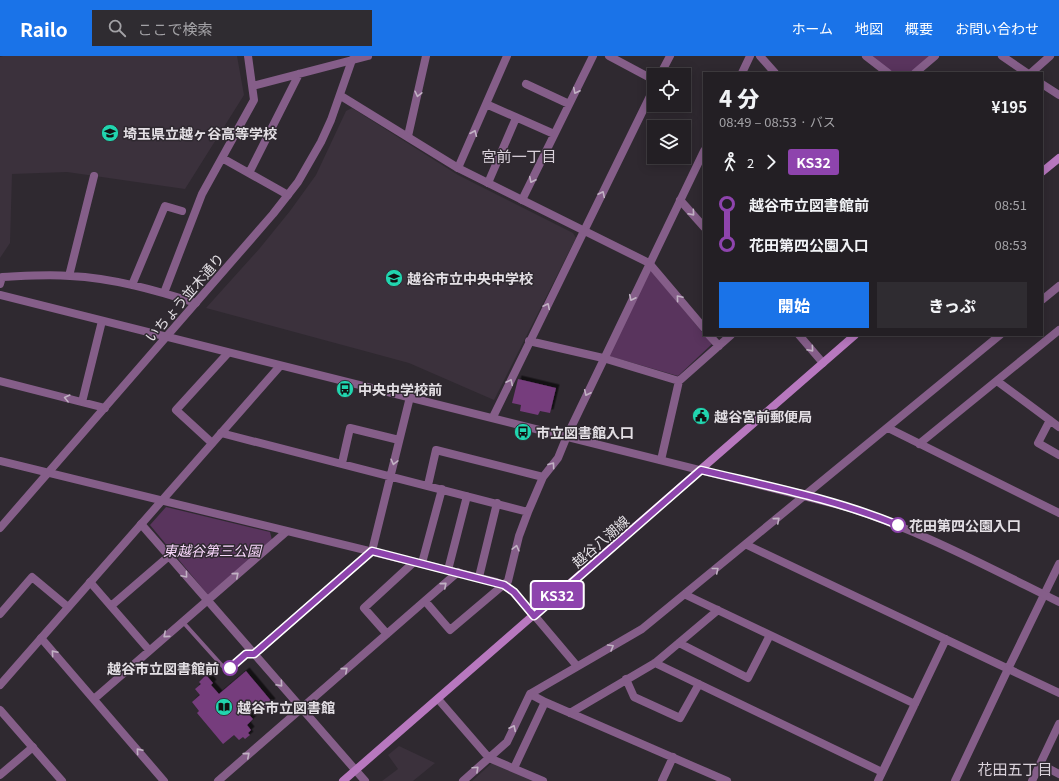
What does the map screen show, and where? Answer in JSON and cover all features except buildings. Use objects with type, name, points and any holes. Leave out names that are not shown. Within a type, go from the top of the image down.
[{"type":"main road","points":[[1043,171],[1059,158]]},
{"type":"main road","name":"越谷八潮線","points":[[343,781],[854,336]]},
{"type":"street","points":[[164,293],[202,194],[254,100],[248,56]]},
{"type":"street","points":[[253,86],[368,56]]},
{"type":"street","points":[[408,136],[426,56]]},
{"type":"street","points":[[458,168],[507,56]]},
{"type":"street","points":[[522,200],[593,56]]},
{"type":"street","points":[[609,56],[647,76]]},
{"type":"street","points":[[664,68],[670,56]]},
{"type":"street","points":[[742,72],[750,56]]},
{"type":"street","points":[[760,56],[774,72]]},
{"type":"street","points":[[866,56],[887,72]]},
{"type":"street","points":[[916,72],[935,56]]},
{"type":"street","points":[[1002,56],[1026,72]]},
{"type":"street","points":[[1032,72],[1050,56]]},
{"type":"street","name":"いちょう並木通り","points":[[0,528],[167,337],[298,182],[321,142],[341,96],[352,60]]},
{"type":"street","points":[[249,173],[299,74]]},
{"type":"street","points":[[526,84],[569,104]]},
{"type":"street","points":[[1043,85],[1059,96]]},
{"type":"street","points":[[341,96],[458,168],[584,229],[649,263],[703,327]]},
{"type":"street","points":[[493,417],[647,102]]},
{"type":"street","points":[[486,104],[554,134]]},
{"type":"street","points":[[488,183],[516,118]]},
{"type":"street","points":[[425,601],[450,630],[508,581],[519,536],[543,477],[558,458],[649,263],[703,153]]},
{"type":"street","points":[[222,158],[288,195]]},
{"type":"street","points":[[70,276],[94,176]]},
{"type":"street","points":[[680,200],[703,226]]},
{"type":"street","points":[[132,285],[165,206],[182,211]]},
{"type":"street","points":[[0,284],[2,277],[70,276],[110,280],[164,293],[196,303]]},
{"type":"street","points":[[1043,299],[1059,286]]},
{"type":"street","points":[[0,295],[280,366],[493,417],[806,495],[867,513],[909,530],[1059,602]]},
{"type":"street","points":[[82,402],[102,321]]},
{"type":"street","points":[[919,444],[1058,333]]},
{"type":"street","points":[[711,336],[719,346]]},
{"type":"street","points":[[661,460],[679,380],[731,336]]},
{"type":"street","points":[[799,336],[823,363]]},
{"type":"street","points":[[463,781],[507,742],[530,694],[642,629],[747,545],[999,336]]},
{"type":"street","points":[[529,341],[604,358],[679,380]]},
{"type":"street","points":[[212,443],[176,410],[228,352]]},
{"type":"street","points":[[0,685],[280,366]]},
{"type":"street","points":[[0,381],[105,408]]},
{"type":"street","points":[[996,381],[1059,427]]},
{"type":"street","points":[[254,654],[372,551],[410,397]]},
{"type":"street","points":[[1050,420],[1038,443],[1059,455]]},
{"type":"street","points":[[342,463],[350,428],[399,440]]},
{"type":"street","points":[[888,428],[1059,513]]},
{"type":"street","points":[[220,433],[428,485],[528,512]]},
{"type":"street","points":[[428,485],[436,450],[543,477]]},
{"type":"street","points":[[0,461],[50,472],[286,532],[479,577],[504,585],[514,592],[578,666]]},
{"type":"street","points":[[387,634],[364,608],[418,563],[442,489]]},
{"type":"street","points":[[448,570],[467,496]]},
{"type":"street","points":[[479,577],[497,503]]},
{"type":"street","points":[[141,524],[365,781]]},
{"type":"street","points":[[94,699],[286,532]]},
{"type":"street","points":[[747,545],[1059,693]]},
{"type":"street","points":[[111,606],[169,556]]},
{"type":"street","points":[[955,781],[1059,564]]},
{"type":"street","points":[[218,781],[458,572]]},
{"type":"street","points":[[0,614],[32,577],[68,607]]},
{"type":"street","points":[[90,582],[149,650]]},
{"type":"street","points":[[686,595],[915,704]]},
{"type":"street","points":[[570,713],[655,663],[718,610]]},
{"type":"street","points":[[679,643],[748,678],[770,635]]},
{"type":"street","points":[[40,638],[164,781]]},
{"type":"street","points":[[878,781],[946,640]]},
{"type":"street","points":[[655,663],[882,772]]},
{"type":"street","points":[[626,679],[634,697],[680,718],[699,684]]},
{"type":"street","points":[[530,694],[545,702],[727,781]]},
{"type":"street","points":[[438,699],[489,758],[543,781]]},
{"type":"street","points":[[514,768],[545,702]]},
{"type":"street","points":[[0,710],[62,781]]},
{"type":"street","points":[[1032,781],[1057,734],[1059,724]]},
{"type":"street","points":[[0,775],[32,747]]},
{"type":"street","points":[[662,781],[673,758]]},
{"type":"street","points":[[1040,764],[1059,774]]},
{"type":"lane","points":[[182,621],[227,671],[246,654],[254,654]]},
{"type":"shaded area","name":"埼玉県立越ヶ谷高等学校","points":[[237,56],[244,95],[185,189],[67,172],[12,174],[10,243],[0,258],[0,57]]},
{"type":"shaded area","name":"越谷市立中央中学校","points":[[352,108],[458,175],[573,233],[576,238],[494,400],[409,363],[206,308],[260,248],[290,211],[316,175],[346,111]]},
{"type":"shaded area","points":[[399,746],[435,763],[413,781],[382,781],[398,769],[388,755]]},
{"type":"shaded area","points":[[493,762],[537,781],[472,781]]},
{"type":"green space","points":[[870,56],[930,56],[912,72],[892,72]]},
{"type":"green space","points":[[650,269],[703,333],[703,336],[705,336],[712,344],[678,376],[609,356]]},
{"type":"green space","name":"東越谷第三公園","points":[[166,507],[270,532],[272,540],[208,595],[150,525]]},
{"type":"bus line","name":"KS32","points":[[230,668],[246,654],[254,654],[372,551],[479,577],[504,585],[514,592],[534,616],[701,470],[806,495],[867,513],[898,525]]},
{"type":"place","name":"埼玉県立越ヶ谷高等学校","points":[[110,133]]},
{"type":"place","name":"越谷市立中央中学校","points":[[394,278]]},
{"type":"place","name":"中央中学校前","points":[[345,389]]},
{"type":"place","name":"越谷宮前郵便局","points":[[701,416]]},
{"type":"place","name":"市立図書館入口","points":[[523,432]]},
{"type":"place","name":"花田第四公園入口","points":[[898,525]]},
{"type":"place","name":"越谷市立図書館前","points":[[230,668]]},
{"type":"place","name":"越谷市立図書館","points":[[224,707]]},
{"type":"district","name":"宮前一丁目","points":[[519,155]]},
{"type":"district","name":"花田五丁目","points":[[1015,768]]}]
